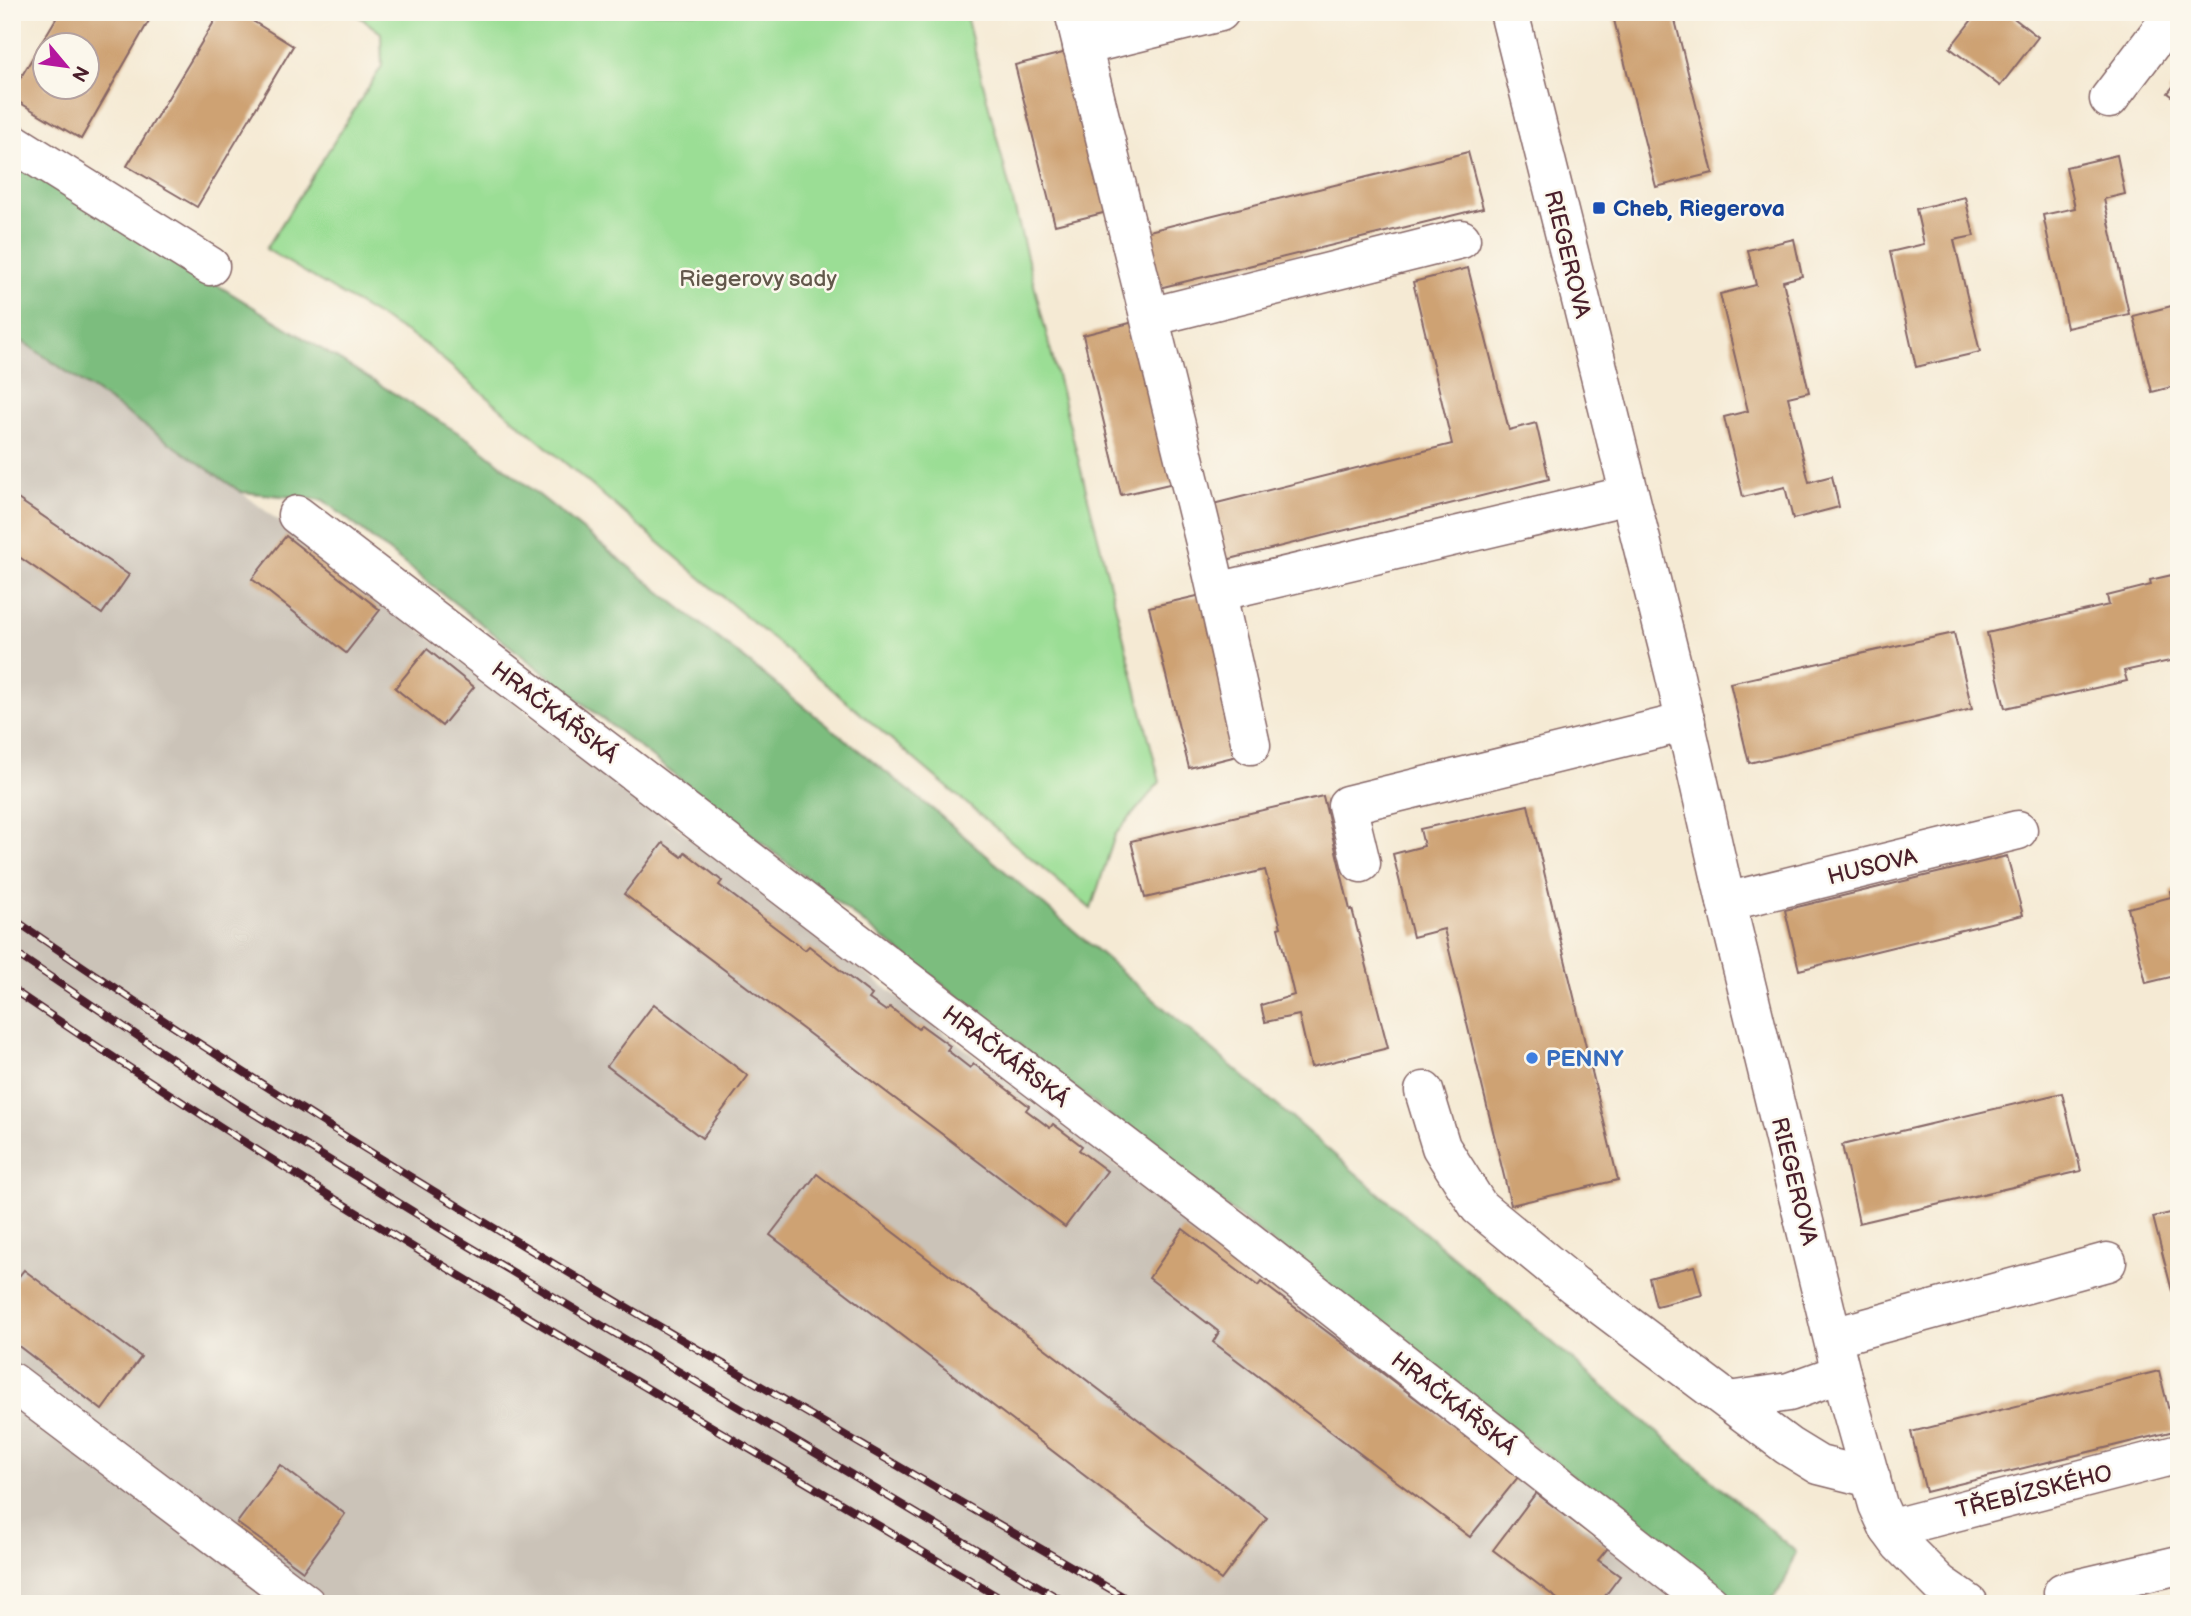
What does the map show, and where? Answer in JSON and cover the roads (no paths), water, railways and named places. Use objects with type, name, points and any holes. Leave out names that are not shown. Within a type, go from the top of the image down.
[{"type":"street","points":[[1220,12],[1078,29],[1217,592],[1251,745]]},
{"type":"street","name":"RIEGEROVA","points":[[1509,12],[1686,722],[1726,902],[1841,1373],[1871,1478],[1888,1529],[1940,1584],[1969,1604]]},
{"type":"street","points":[[2109,99],[2175,12]]},
{"type":"street","points":[[12,142],[210,266]]},
{"type":"street","points":[[1150,317],[1461,239]]},
{"type":"street","points":[[1217,592],[1629,495]]},
{"type":"street","name":"HRAČKÁŘSKÁ","points":[[297,515],[1237,1232],[1710,1604]]},
{"type":"street","points":[[1361,863],[1347,804],[1686,722]]},
{"type":"street","name":"HUSOVA","points":[[1726,902],[2018,830]]},
{"type":"street","points":[[1424,1091],[1441,1147],[1479,1207],[1574,1285],[1819,1465],[1871,1478]]},
{"type":"street","points":[[1833,1337],[2107,1262]]},
{"type":"street","points":[[1729,1401],[1789,1392],[1841,1373]]},
{"type":"street","points":[[12,1382],[306,1604]]},
{"type":"street","name":"TŘEBÍZSKÉHO","points":[[1888,1529],[2179,1454]]},
{"type":"street","points":[[2063,1592],[2179,1565]]},
{"type":"railway","points":[[12,918],[148,1010],[426,1187],[709,1356],[1136,1604]]},
{"type":"railway","points":[[12,951],[240,1105],[459,1240],[1068,1604]]},
{"type":"railway","points":[[12,989],[134,1071],[381,1228],[1010,1604]]},
{"type":"place","name":"Cheb, Riegerova","points":[[1599,208]]},
{"type":"place","name":"PENNY","points":[[1532,1058]]},
{"type":"park label","name":"Riegerovy sady","points":[[758,278]]}]
